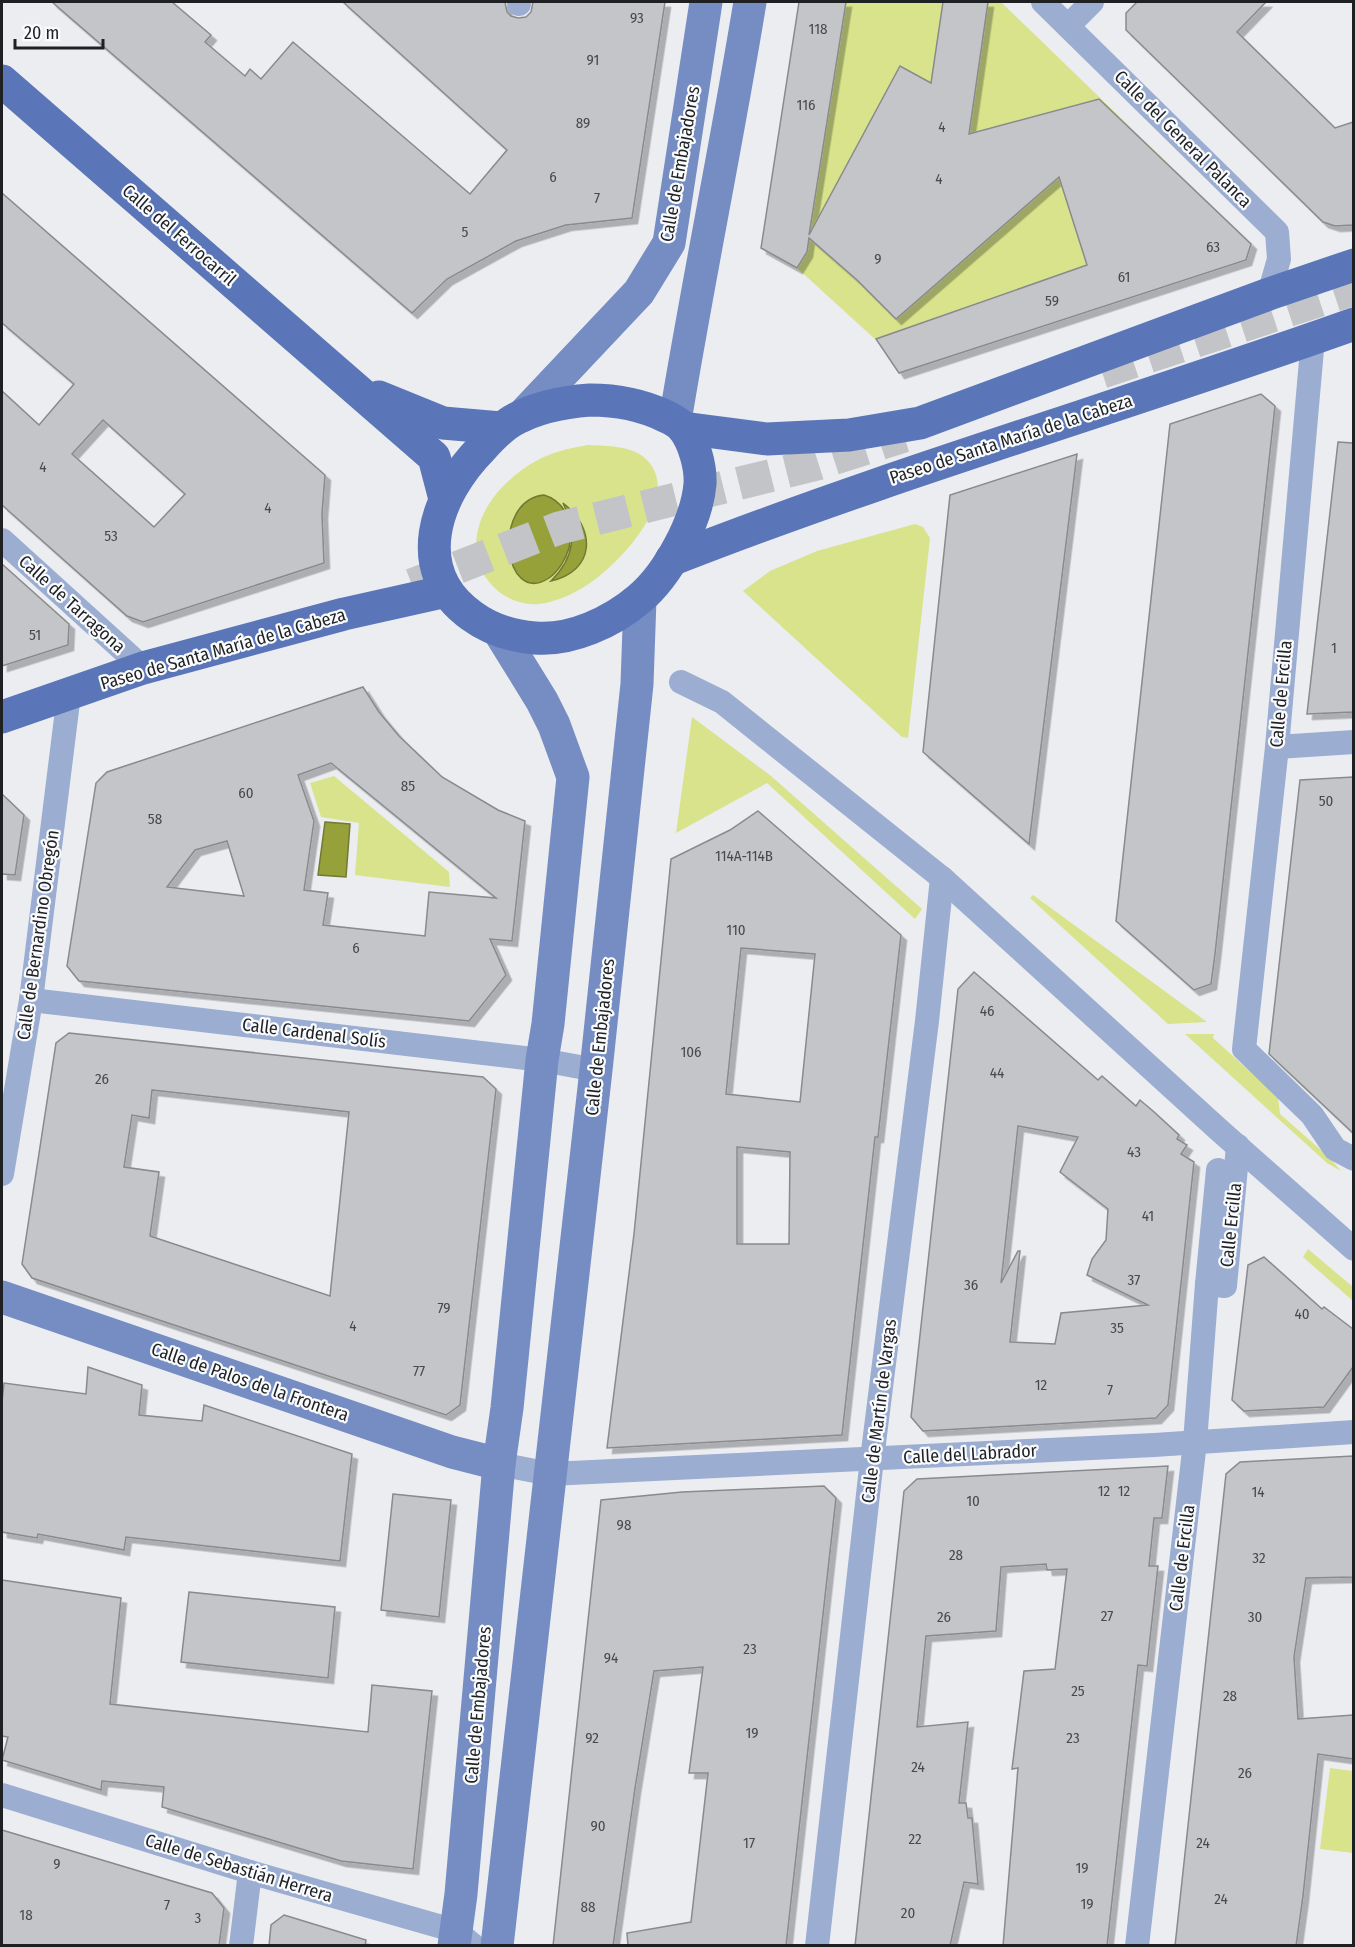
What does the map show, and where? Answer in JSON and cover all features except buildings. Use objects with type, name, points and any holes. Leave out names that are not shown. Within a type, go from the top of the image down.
[{"type":"main road","name":"Calle de Embajadores","points":[[511,422],[639,292],[669,243],[706,2]]},
{"type":"main road","points":[[750,2],[691,328],[679,424],[693,447],[700,468],[700,484],[693,517],[671,560],[640,599],[592,628],[570,634],[536,638],[500,633],[459,607],[439,576],[434,552],[437,524],[445,499],[457,476],[467,463],[511,422],[566,402],[608,400],[646,407],[679,424],[767,439],[849,435],[920,423],[1353,265]]},
{"type":"main road","name":"Calle del Ferrocarril","points":[[2,81],[434,457],[445,499]]},
{"type":"main road","name":"Paseo de Santa María de la Cabeza","points":[[671,560],[744,531],[898,476],[1353,324]]},
{"type":"main road","name":"Calle del Ferrocarril","points":[[357,390],[443,423],[511,422]]},
{"type":"main road","name":"Paseo de Santa María de la Cabeza","points":[[2,717],[143,668],[344,614],[447,591]]},
{"type":"main road","name":"Calle de Embajadores","points":[[497,1946],[638,684],[640,599]]},
{"type":"main road","name":"Calle de Embajadores","points":[[461,1941],[499,1464],[507,1408],[573,777],[554,725],[542,701],[500,633]]},
{"type":"main road","name":"Calle de Palos de la Frontera","points":[[2,1297],[452,1452],[499,1464]]},
{"type":"street","name":"Calle del General Palanca","points":[[1043,2],[1277,232],[1279,259],[1269,294]]},
{"type":"street","points":[[1068,26],[1092,2]]},
{"type":"street","name":"Calle de Ercilla","points":[[1313,338],[1276,747],[1244,1049],[1312,1115],[1335,1149],[1353,1159]]},
{"type":"street","name":"Calle de Tarragona","points":[[2,540],[143,668]]},
{"type":"street","points":[[681,682],[722,702],[942,878],[1353,1248]]},
{"type":"street","name":"Calle de Bernardino Obregón","points":[[2,1174],[31,1000],[69,694]]},
{"type":"street","points":[[1276,747],[1353,742]]},
{"type":"street","name":"Calle de Martín de Vargas","points":[[817,1946],[872,1459],[927,1021],[942,878]]},
{"type":"street","name":"Calle Cardenal Solís","points":[[31,1000],[542,1060],[596,1070]]},
{"type":"street","name":"Calle Ercilla","points":[[1207,1284],[1225,1286],[1238,1146]]},
{"type":"street","name":"Calle de Ercilla","points":[[1137,1946],[1195,1442],[1218,1170]]},
{"type":"street","name":"Calle del Labrador","points":[[550,1474],[872,1459],[1353,1432]]},
{"type":"street","points":[[499,1464],[550,1474]]},
{"type":"street","name":"Calle de Sebastián Herrera","points":[[2,1796],[250,1872],[461,1941]]},
{"type":"street","points":[[241,1946],[250,1872]]},
{"type":"shaded area","points":[[799,2],[1001,2],[1251,244],[1246,260],[899,373],[876,340],[797,268],[761,248]]},
{"type":"shaded area","points":[[588,445],[628,449],[648,461],[656,476],[657,492],[653,510],[632,544],[587,585],[567,596],[546,603],[531,604],[510,599],[489,581],[479,564],[476,548],[477,533],[489,504],[510,479],[536,461],[548,455]]},
{"type":"shaded area","points":[[544,495],[558,503],[567,516],[570,531],[569,548],[556,572],[549,578],[533,583],[521,578],[513,566],[509,550],[510,531],[516,514],[527,501]]},
{"type":"shaded area","points":[[563,503],[582,525],[586,536],[586,548],[583,559],[576,568],[566,576],[551,581],[565,563],[571,545],[572,535]]},
{"type":"shaded area","points":[[915,524],[923,527],[930,538],[908,738],[902,737],[743,591],[770,571],[817,551]]},
{"type":"shaded area","points":[[692,717],[771,776],[922,909],[915,919],[767,783],[676,833]]},
{"type":"shaded area","points":[[334,776],[449,872],[450,887],[355,875],[359,823],[321,817],[310,783]]},
{"type":"shaded area","points":[[325,822],[350,824],[346,877],[318,875]]},
{"type":"shaded area","points":[[1033,895],[1207,1022],[1168,1024],[1030,898]]},
{"type":"shaded area","points":[[1185,1034],[1214,1034],[1213,1038],[1278,1097],[1280,1114],[1329,1157],[1341,1171],[1327,1163]]},
{"type":"shaded area","points":[[1308,1249],[1353,1287],[1353,1301],[1303,1257]]},
{"type":"shaded area","points":[[1330,1768],[1353,1771],[1353,1853],[1320,1849]]},
{"type":"tunnel","points":[[1102,372],[1354,289]]},
{"type":"tunnel","points":[[412,585],[559,528],[817,464],[904,436]]}]
